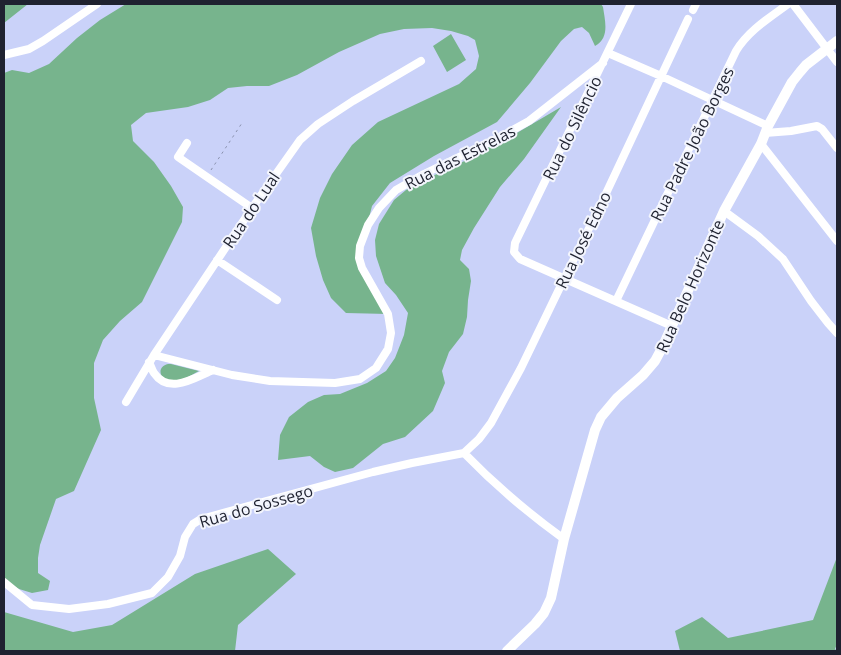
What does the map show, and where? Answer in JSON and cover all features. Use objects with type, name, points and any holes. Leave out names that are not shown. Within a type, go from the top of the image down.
[{"type":"street","points":[[4,55],[28,49],[43,41],[97,4]]},
{"type":"street","name":"Rua do Silêncio","points":[[564,279],[520,259],[514,252],[515,243],[631,4]]},
{"type":"street","name":"Rua Padre João Borges","points":[[616,301],[740,44],[756,28],[788,4]]},
{"type":"street","points":[[793,4],[837,62]]},
{"type":"street","name":"Rua José Edno","points":[[464,453],[479,439],[501,407],[601,204],[688,19]]},
{"type":"street","name":"Rua Belo Horizonte","points":[[507,651],[535,624],[544,613],[551,598],[564,539],[591,443],[601,417],[617,398],[643,375],[655,361],[724,211],[792,82],[811,61],[837,41]]},
{"type":"street","points":[[608,53],[713,100],[767,129],[791,131],[817,126],[822,128],[837,148]]},
{"type":"street","name":"Rua do Lual","points":[[126,402],[149,362],[300,140],[318,124],[353,101],[421,61]]},
{"type":"street","name":"Rua das Estrelas","points":[[154,355],[232,375],[270,381],[335,383],[360,379],[376,368],[388,349],[391,333],[388,314],[362,268],[360,258],[360,246],[368,225],[379,208],[396,190],[529,121],[604,63]]},
{"type":"street","points":[[187,143],[178,157],[252,208]]},
{"type":"street","points":[[761,144],[837,241]]},
{"type":"street","points":[[724,211],[758,236],[783,259],[811,301],[837,333]]},
{"type":"street","points":[[217,260],[277,300]]},
{"type":"street","points":[[564,279],[672,326]]},
{"type":"street","points":[[149,362],[154,373],[162,382],[172,385],[213,370]]},
{"type":"street","points":[[464,453],[490,479],[546,527],[564,539]]},
{"type":"street","name":"Rua do Sossego","points":[[4,582],[32,605],[69,609],[108,604],[152,593],[168,577],[180,556],[185,538],[193,524],[201,519],[372,472],[464,453]]},
{"type":"path","points":[[207,177],[242,123]]},
{"type":"green space","points":[[4,4],[28,4],[4,23]]},
{"type":"green space","points":[[126,4],[601,4],[605,18],[605,34],[600,43],[595,46],[589,33],[582,27],[574,29],[561,41],[530,83],[497,122],[434,156],[390,183],[372,206],[359,258],[388,314],[346,313],[331,298],[316,256],[311,228],[320,198],[332,174],[352,145],[378,122],[459,84],[476,69],[479,56],[475,40],[451,31],[432,28],[404,29],[380,34],[339,52],[297,75],[269,86],[228,88],[210,100],[188,107],[146,113],[131,125],[133,141],[154,162],[183,207],[182,222],[142,302],[120,321],[103,340],[94,363],[94,398],[101,430],[74,491],[56,499],[40,545],[38,558],[38,573],[50,581],[48,590],[32,593],[4,581],[4,73],[12,70],[29,73],[49,64],[100,20]]},
{"type":"green space","points":[[451,34],[466,60],[447,72],[433,46]]},
{"type":"green space","points":[[561,107],[524,159],[500,187],[462,250],[460,260],[469,269],[471,281],[467,317],[463,334],[449,352],[442,371],[445,383],[433,411],[405,437],[383,444],[353,468],[335,472],[324,467],[310,456],[278,460],[280,435],[289,417],[308,402],[324,395],[340,394],[367,383],[386,371],[395,358],[404,335],[408,313],[385,283],[376,256],[375,240],[379,224],[394,200],[406,190],[422,181],[473,157]]},
{"type":"green space","points":[[168,364],[199,371],[180,380],[172,381],[162,377],[160,372],[162,367]]},
{"type":"green space","points":[[268,549],[296,574],[238,625],[235,651],[4,651],[4,612],[73,632],[112,625],[195,574]]},
{"type":"green space","points":[[837,557],[837,644],[835,649],[837,651],[680,651],[675,631],[702,617],[728,638],[813,620]]}]
